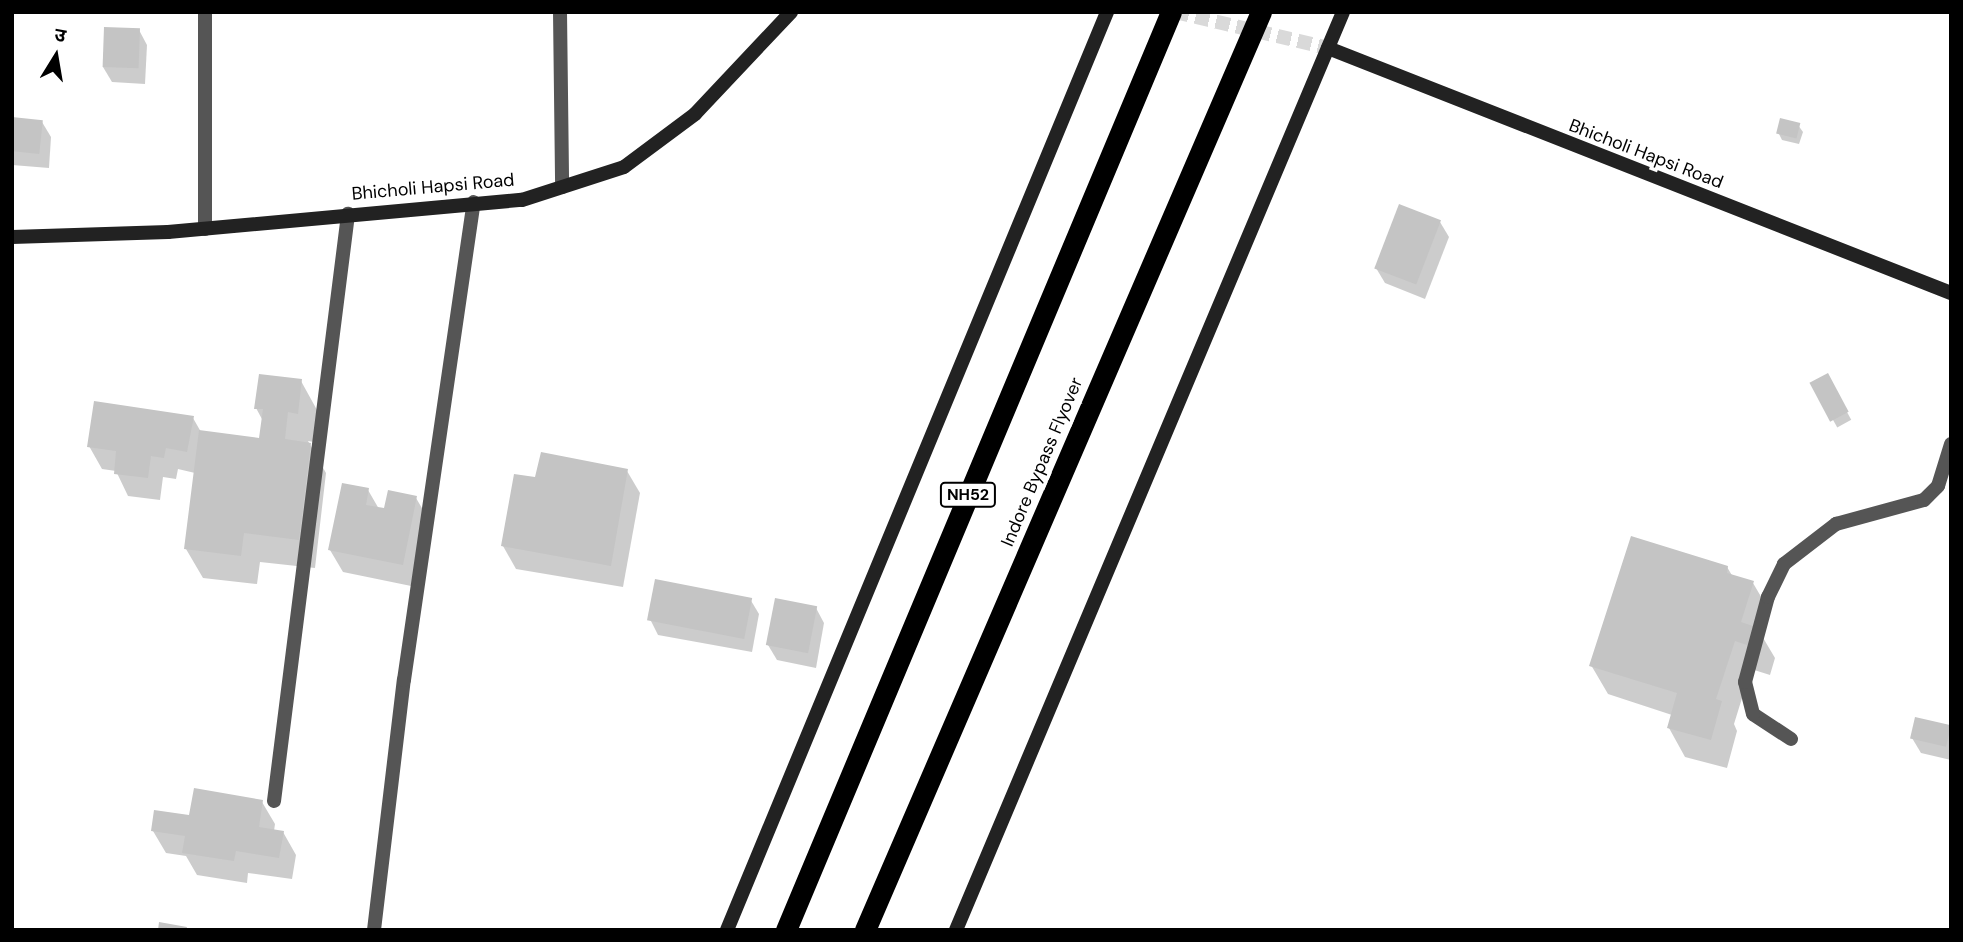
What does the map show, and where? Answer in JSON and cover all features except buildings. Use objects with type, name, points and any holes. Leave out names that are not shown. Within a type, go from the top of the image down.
[{"type":"highway","name":"NH52","points":[[786,930],[1171,12]]},
{"type":"highway","name":"Indore Bypass Flyover","points":[[865,930],[1261,12]]},
{"type":"street","points":[[205,12],[205,229]]},
{"type":"street","points":[[560,12],[562,187]]},
{"type":"street","name":"Bhicholi Hapsi Road","points":[[12,237],[205,229],[474,202],[522,200],[625,167],[695,114],[791,12]]},
{"type":"street","points":[[727,930],[1107,12]]},
{"type":"street","points":[[956,930],[1343,12]]},
{"type":"street","name":"Bhicholi Hapsi Road","points":[[1328,48],[1951,293]]},
{"type":"street","points":[[374,930],[404,680],[474,202]]},
{"type":"street","points":[[274,802],[348,214]]},
{"type":"street","points":[[1791,739],[1753,715],[1745,682],[1768,597],[1784,564],[1836,524],[1924,500],[1938,486],[1951,444]]},
{"type":"tunnel","points":[[1175,12],[1328,48]]}]
